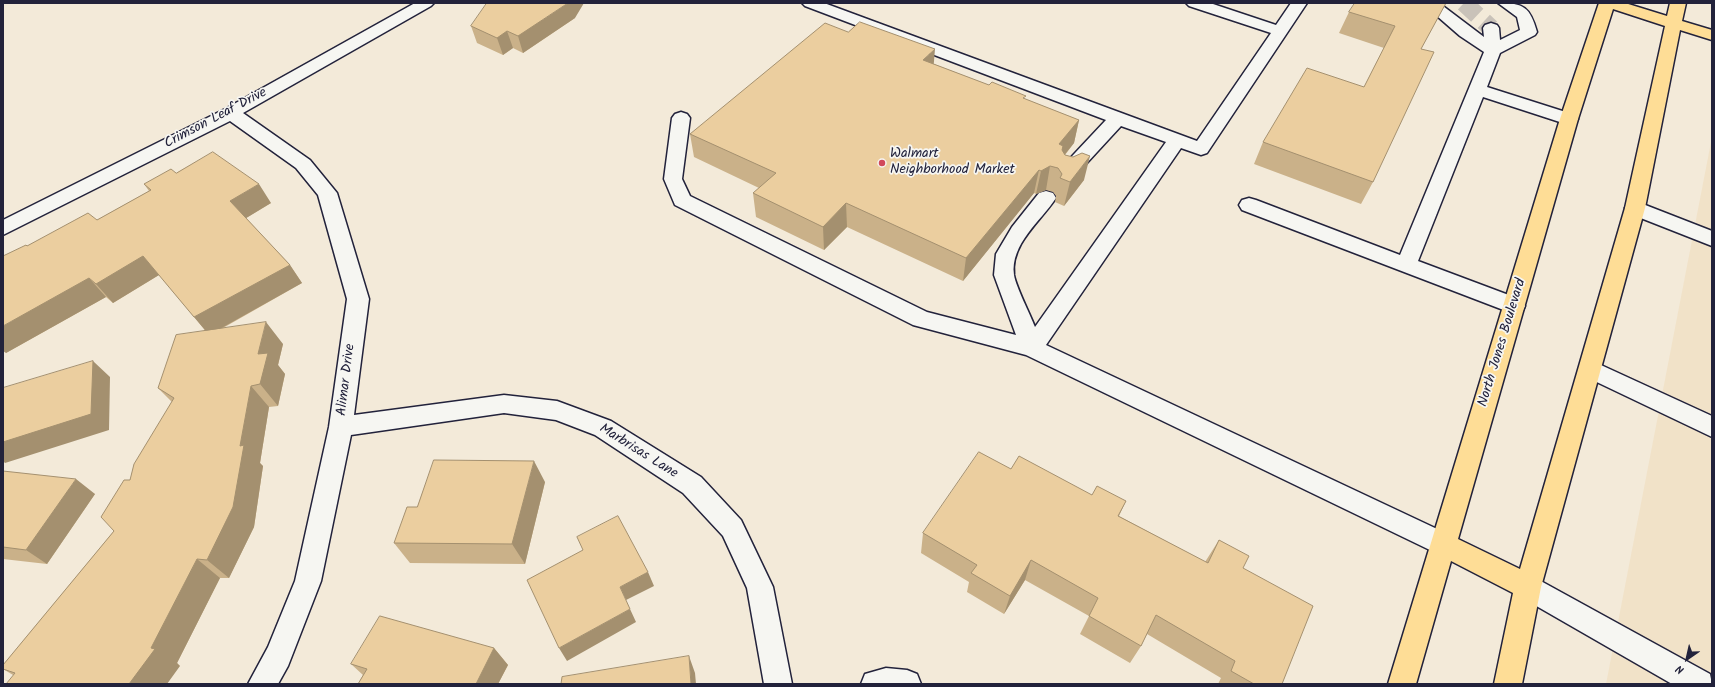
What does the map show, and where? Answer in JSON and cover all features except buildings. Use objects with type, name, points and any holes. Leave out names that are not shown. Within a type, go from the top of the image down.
[{"type":"main road","points":[[1608,3],[1712,35]]},
{"type":"main road","name":"North Jones Boulevard","points":[[1402,684],[1569,119],[1608,3]]},
{"type":"main road","points":[[1508,684],[1528,587],[1635,208],[1678,3]]},
{"type":"main road","points":[[1443,544],[1528,587]]},
{"type":"street","name":"Crimson Leaf Drive","points":[[3,228],[231,113],[426,3]]},
{"type":"street","points":[[810,3],[1201,149],[1298,3]]},
{"type":"street","points":[[1194,3],[1280,31]]},
{"type":"street","points":[[1430,3],[1466,33],[1493,50]]},
{"type":"street","points":[[1493,50],[1529,32],[1524,15],[1506,3]]},
{"type":"street","points":[[1406,265],[1493,50],[1491,28]]},
{"type":"street","points":[[1478,90],[1569,119]]},
{"type":"street","name":"Alimar Drive","points":[[231,113],[303,164],[327,193],[358,299],[341,427],[308,582],[278,656],[262,684]]},
{"type":"street","points":[[681,118],[673,179],[682,200],[921,320],[1032,348],[1443,544]]},
{"type":"street","points":[[1066,173],[1118,118]]},
{"type":"street","points":[[1032,348],[1177,140]]},
{"type":"street","points":[[1032,348],[1004,275],[1006,254],[1020,232],[1046,198]]},
{"type":"street","points":[[1249,205],[1514,306]]},
{"type":"street","points":[[1635,208],[1712,239]]},
{"type":"street","points":[[1590,369],[1712,428]]},
{"type":"street","name":"Marbrisas Lane","points":[[341,427],[504,404],[557,411],[603,428],[692,486],[732,528],[760,587],[778,684]]},
{"type":"street","points":[[1528,587],[1700,684]]},
{"type":"street","points":[[875,684],[886,682],[907,684]]},
{"type":"shaded area","points":[[1712,137],[1712,684],[1606,684]]},
{"type":"tunnel","points":[[1464,3],[1491,28]]},
{"type":"place","name":"Walmart Neighborhood Market","points":[[882,163]]}]
